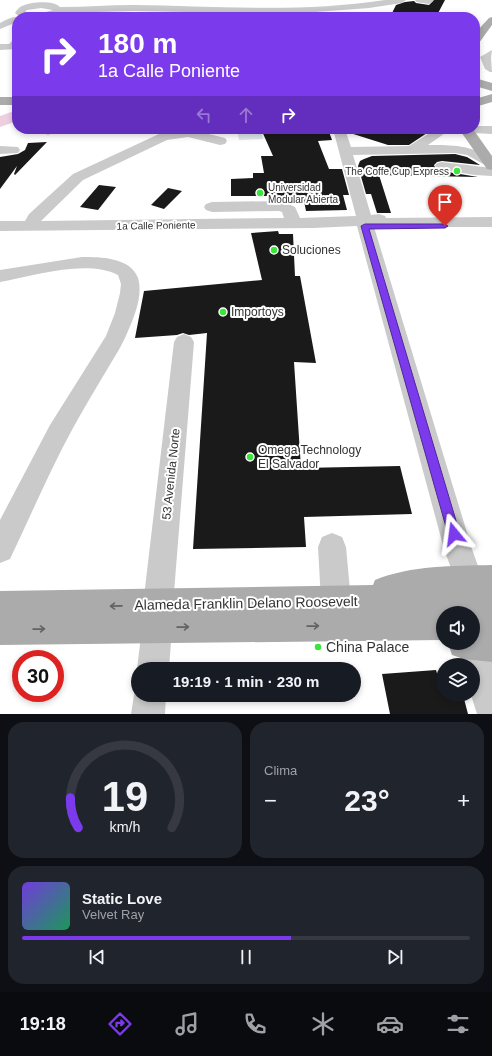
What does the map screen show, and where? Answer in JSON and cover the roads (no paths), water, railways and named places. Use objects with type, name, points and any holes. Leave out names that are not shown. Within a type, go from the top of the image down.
[{"type":"main road","points":[[487,30],[492,20]]},
{"type":"main road","points":[[480,83],[492,87]]},
{"type":"main road","points":[[480,90],[492,90]]},
{"type":"main road","points":[[0,93],[12,93]]},
{"type":"main road","points":[[480,94],[492,94]]},
{"type":"main road","points":[[480,101],[492,98]]},
{"type":"main road","points":[[0,101],[12,101]]},
{"type":"main road","points":[[477,134],[490,164]]},
{"type":"main road","points":[[340,601],[429,582],[480,580]]},
{"type":"main road","name":"Alameda Franklin Delano Roosevelt","points":[[0,629],[340,601],[492,599]]},
{"type":"main road","name":"Alameda Franklin Delano Roosevelt","points":[[0,607],[157,617],[436,624]]},
{"type":"main road","points":[[406,624],[436,638]]},
{"type":"street","points":[[53,12],[54,8],[66,0]]},
{"type":"street","points":[[186,0],[188,5],[187,10]]},
{"type":"street","points":[[344,0],[357,12]]},
{"type":"street","points":[[271,12],[351,7],[402,0]]},
{"type":"street","points":[[420,0],[429,1]]},
{"type":"street","points":[[19,12],[29,3],[54,8],[146,12]]},
{"type":"street","points":[[175,12],[187,10],[213,12]]},
{"type":"street","points":[[0,53],[12,52]]},
{"type":"street","points":[[491,70],[485,57],[492,53]]},
{"type":"street","points":[[30,226],[35,217],[78,177],[164,136],[180,134]]},
{"type":"street","points":[[192,134],[220,141]]},
{"type":"street","points":[[341,134],[370,223],[458,549],[480,580]]},
{"type":"street","points":[[425,149],[440,134]]},
{"type":"street","points":[[456,149],[466,143],[470,134]]},
{"type":"street","points":[[346,151],[456,149],[471,152],[490,164]]},
{"type":"street","points":[[442,166],[490,164]]},
{"type":"street","points":[[212,207],[282,206],[289,210],[293,223]]},
{"type":"street","name":"1a Calle Poniente","points":[[370,223],[379,219],[492,218]]},
{"type":"street","name":"1a Calle Poniente","points":[[0,226],[293,223],[313,223],[326,226],[370,223],[492,222]]},
{"type":"street","name":"1a Calle Poniente","points":[[370,223],[492,226]]},
{"type":"street","points":[[0,276],[54,266],[100,263],[125,271],[129,278],[130,291],[127,307],[115,337],[47,452],[0,548]]},
{"type":"street","name":"53 Avenida Norte","points":[[154,662],[184,342]]},
{"type":"street","points":[[332,547],[340,601]]},
{"type":"street","points":[[476,650],[492,710]]},
{"type":"street","points":[[148,714],[149,702]]},
{"type":"waterway","points":[[0,122],[12,117]]},
{"type":"place","name":"The Coffe Cup Express","points":[[457,171]]},
{"type":"place","name":"Universidad Modular Abierta","points":[[260,193]]},
{"type":"place","name":"Soluciones","points":[[274,250]]},
{"type":"place","name":"Importoys","points":[[223,312]]},
{"type":"place","name":"Omega Technology El Salvador","points":[[250,457]]},
{"type":"place","name":"China Palace","points":[[318,647]]}]
